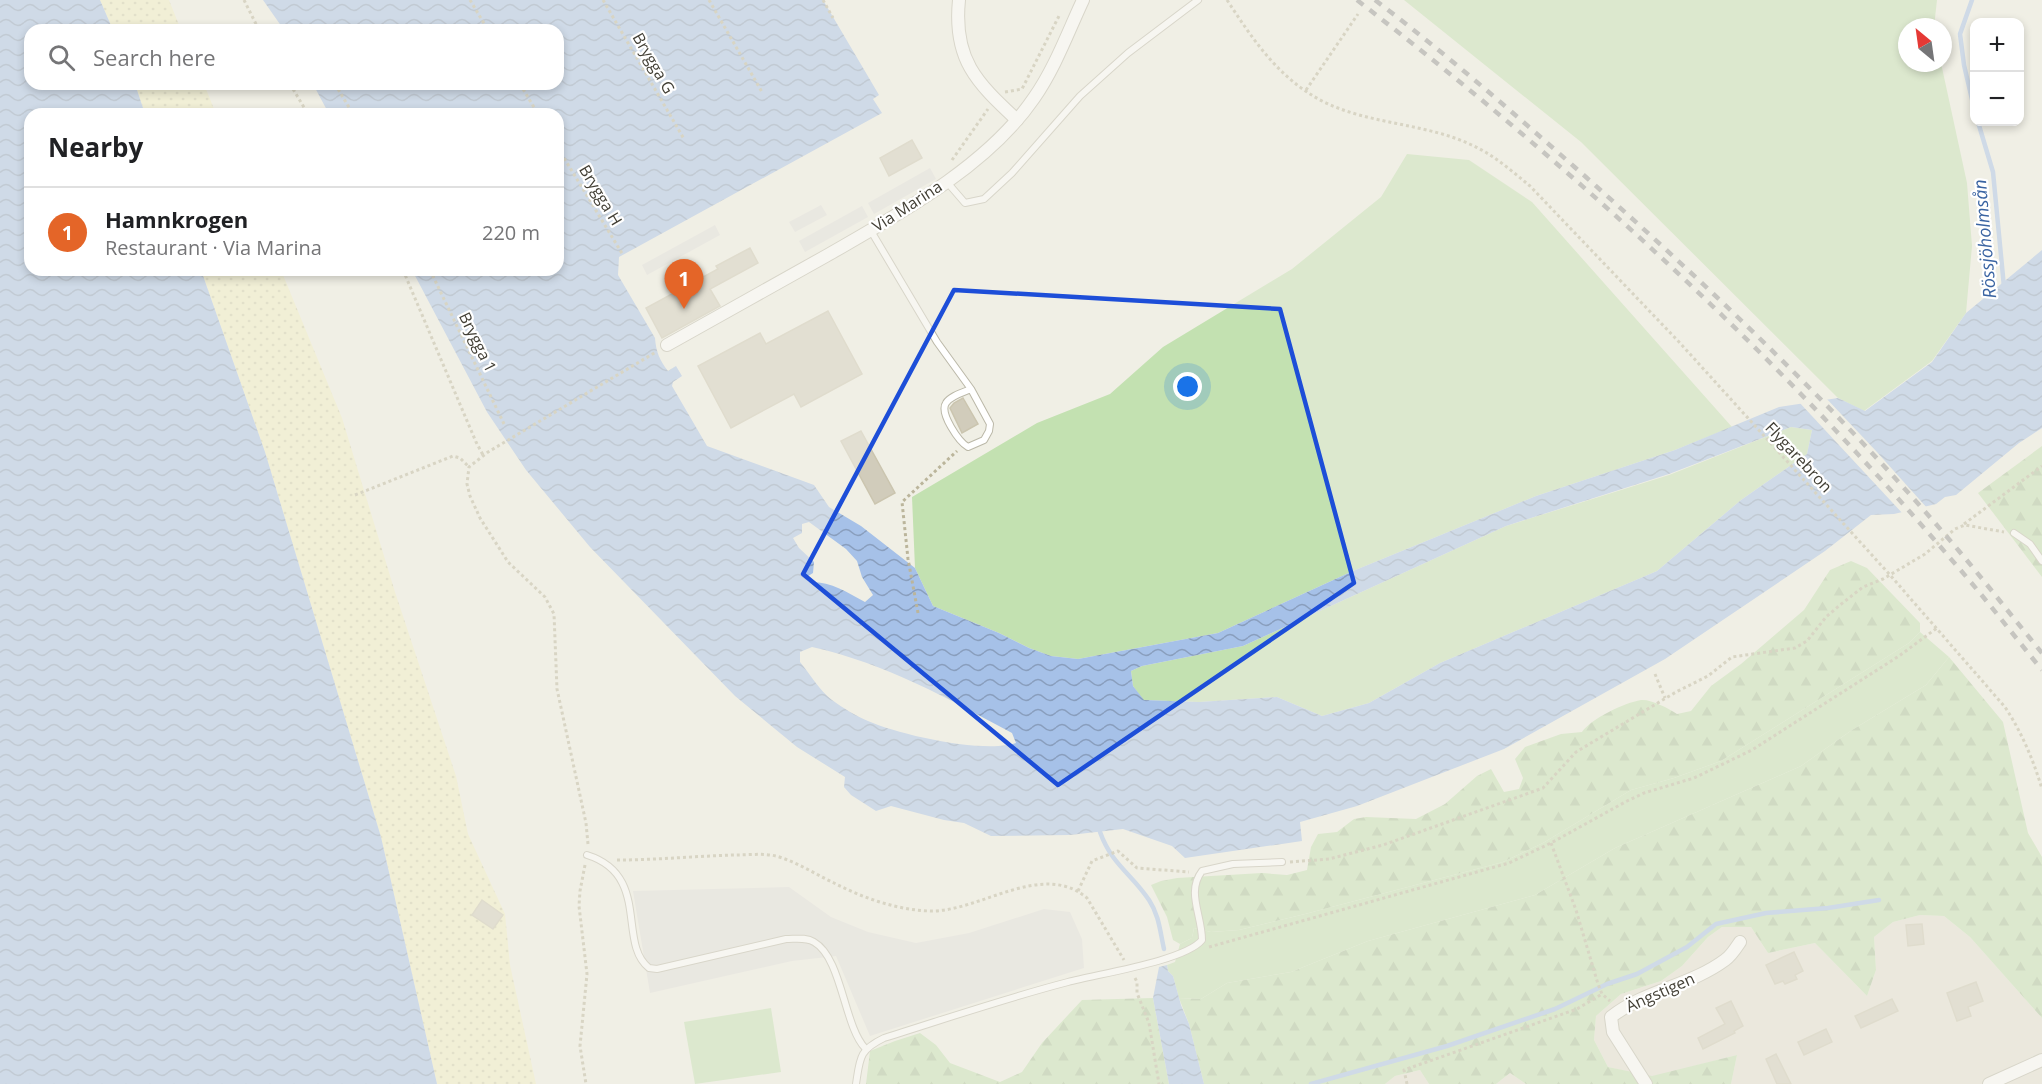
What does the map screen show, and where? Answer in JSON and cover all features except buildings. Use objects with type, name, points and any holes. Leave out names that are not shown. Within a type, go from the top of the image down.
[{"type":"street","points":[[959,0],[957,23],[962,49],[972,74],[1017,120]]},
{"type":"street","name":"Via Marina","points":[[667,345],[870,230],[987,152],[1035,97],[1050,71],[1083,0]]},
{"type":"street","name":"Ängstigen","points":[[1646,1084],[1613,1032],[1611,1017],[1629,1005],[1689,981],[1717,965],[1726,959],[1740,942]]},
{"type":"street","points":[[1989,1084],[2003,1081],[2042,1060]]},
{"type":"lane","points":[[946,181],[965,203],[984,199],[1012,173],[1080,96],[1128,53],[1198,0]]},
{"type":"lane","points":[[870,230],[937,342],[971,389],[990,424],[984,440],[968,447],[957,438],[945,416],[945,404],[950,399],[971,389]]},
{"type":"lane","points":[[2014,533],[2030,544],[2042,561]]},
{"type":"lane","points":[[587,855],[599,858],[625,888],[639,957],[649,968],[657,969],[786,939],[806,939],[816,942],[824,952],[838,982],[855,1032],[866,1048]]},
{"type":"lane","points":[[856,1084],[860,1057],[866,1048],[884,1038],[1068,982],[1178,954],[1196,946],[1202,940],[1202,924],[1194,895],[1195,883],[1202,871],[1233,864],[1282,862]]},
{"type":"path","points":[[244,0],[256,24]]},
{"type":"path","points":[[470,0],[484,24]]},
{"type":"path","name":"Brygga G","points":[[603,0],[684,139]]},
{"type":"path","points":[[709,0],[762,92]]},
{"type":"path","points":[[823,0],[833,18]]},
{"type":"path","name":"Flygarebron","points":[[1227,0],[1274,65],[1306,90],[1341,109],[1444,135],[1474,146],[1506,166],[1530,186],[1680,343],[1890,575],[2005,707],[2020,731],[2034,762],[2042,789]]},
{"type":"path","points":[[946,181],[948,166],[994,99],[1007,90],[1022,89],[1062,10]]},
{"type":"path","points":[[1306,90],[1358,14]]},
{"type":"path","points":[[294,90],[304,108]]},
{"type":"path","points":[[339,90],[349,108]]},
{"type":"path","points":[[524,90],[534,108]]},
{"type":"path","name":"Brygga H","points":[[564,158],[623,255]]},
{"type":"path","points":[[406,276],[484,456]]},
{"type":"path","name":"Brygga 1","points":[[433,276],[504,424]]},
{"type":"path","points":[[586,1084],[580,1046],[587,974],[579,891],[589,842],[557,689],[554,614],[545,597],[508,562],[480,518],[467,484],[470,467],[488,452],[667,345]]},
{"type":"path","points":[[918,613],[908,559],[902,502],[964,445]]},
{"type":"path","points":[[355,495],[453,456],[460,458],[470,467]]},
{"type":"path","points":[[1282,862],[1329,859],[1383,845],[1543,788],[1576,752],[1665,698],[1708,676],[1732,657],[1795,648],[1807,641],[1840,605],[1863,587],[1890,575],[1925,554],[2042,466]]},
{"type":"path","points":[[1960,527],[1976,526],[2014,533]]},
{"type":"path","points":[[1196,946],[1202,949],[1509,863],[1644,793],[1694,778],[1752,750],[1899,656],[1937,628]]},
{"type":"path","points":[[1655,674],[1665,698]]},
{"type":"path","points":[[1407,1084],[1404,1070],[1576,1009],[1601,992],[1576,910],[1551,843]]},
{"type":"path","points":[[1078,891],[1092,861],[1118,851],[1137,868],[1189,872],[1198,877]]},
{"type":"path","points":[[608,866],[613,861],[715,856],[776,856],[882,903],[931,911],[951,909],[998,894],[1040,885],[1065,885],[1087,898],[1137,982],[1137,993],[1149,1023],[1159,1084]]},
{"type":"highlighted area","points":[[954,290],[1280,309],[1354,583],[1058,785],[803,574]]},
{"type":"shaded area","points":[[930,168],[936,179],[874,214],[868,203]]},
{"type":"shaded area","points":[[821,205],[827,215],[795,232],[789,222]]},
{"type":"shaded area","points":[[862,206],[868,217],[805,252],[799,241]]},
{"type":"shaded area","points":[[715,225],[720,235],[647,275],[642,265]]},
{"type":"shaded area","points":[[789,887],[831,917],[868,932],[916,943],[969,933],[1044,909],[1070,912],[1082,939],[1084,968],[870,1036],[836,956],[792,961],[650,993],[633,891]]},
{"type":"shaded area","points":[[1920,915],[1944,916],[1970,937],[2042,1018],[2042,1084],[1731,1084],[1737,1055],[1652,1077],[1608,1067],[1594,1040],[1596,1016],[1621,994],[1661,981],[1682,966],[1708,937],[1722,927],[1751,927],[1768,953],[1815,943],[1867,996],[1876,970],[1874,937],[1893,922]]},
{"type":"shaded area","points":[[1420,1070],[1429,1084],[1385,1084],[1395,1076]]},
{"type":"shaded area","points":[[1510,1073],[1526,1084],[1496,1084]]},
{"type":"green space","points":[[1404,0],[1937,0],[1935,18],[1898,18],[1898,72],[1943,72],[1967,183],[1972,246],[1966,313],[1932,361],[1864,411],[1838,398],[1581,142]]},
{"type":"green space","points":[[1407,154],[1469,160],[1532,202],[1732,427],[1675,450],[1536,496],[1353,571],[1218,633],[1078,659],[1051,656],[1029,648],[933,606],[915,568],[912,497],[1037,423],[1110,394],[1163,347],[1292,269],[1381,197]]},
{"type":"green space","points":[[1791,427],[1812,430],[1807,454],[1741,500],[1657,571],[1440,663],[1369,703],[1322,716],[1277,697],[1199,702],[1143,700],[1133,686],[1131,671],[1142,666],[1243,646],[1506,526],[1669,475]]},
{"type":"green space","points":[[2042,446],[2042,577],[1978,493]]},
{"type":"green space","points":[[1851,561],[1867,568],[1920,623],[1920,632],[1909,643],[1721,761],[1631,790],[1543,843],[1503,862],[1239,930],[1211,932],[1194,928],[1192,938],[1180,944],[1173,940],[1167,917],[1151,885],[1177,878],[1262,873],[1287,875],[1307,870],[1311,847],[1318,834],[1337,832],[1354,819],[1366,817],[1416,819],[1445,804],[1477,776],[1491,769],[1504,792],[1519,789],[1523,778],[1515,759],[1525,747],[1561,734],[1582,732],[1593,722],[1617,708],[1645,700],[1659,704],[1677,714],[1691,711],[1711,686],[1741,664],[1804,610],[1830,570]]},
{"type":"green space","points":[[1920,632],[1949,657],[1926,685],[1852,730],[1801,766],[1615,848],[1535,895],[1368,941],[1291,972],[1227,983],[1201,999],[1179,998],[1173,976],[1168,971],[1167,965],[1175,962],[1180,944],[1192,938],[1194,928],[1211,932],[1239,930],[1503,862],[1543,843],[1631,790],[1721,761],[1909,643]]},
{"type":"green space","points":[[1949,657],[2003,722],[2028,833],[2042,857],[2042,1018],[1970,937],[1944,916],[1920,915],[1893,922],[1874,937],[1876,970],[1867,996],[1815,943],[1768,953],[1751,927],[1722,927],[1708,937],[1682,966],[1661,981],[1621,994],[1596,1016],[1594,1040],[1608,1067],[1652,1076],[1737,1055],[1731,1084],[1526,1084],[1510,1073],[1496,1084],[1429,1084],[1420,1070],[1395,1076],[1385,1084],[1204,1084],[1189,1024],[1179,998],[1201,999],[1227,983],[1291,972],[1368,941],[1535,895],[1615,848],[1801,766],[1852,730],[1926,685]]},
{"type":"green space","points":[[1153,998],[1169,1084],[866,1084],[870,1051],[920,1033],[936,1045],[950,1063],[1000,1082],[1022,1072],[1042,1043],[1082,1000]]},
{"type":"green space","points":[[771,1008],[781,1072],[695,1084],[684,1022]]},
{"type":"sand","points":[[100,0],[169,0],[179,24],[110,24]]},
{"type":"sand","points":[[137,90],[206,90],[214,108],[143,108]]},
{"type":"sand","points":[[203,276],[283,276],[342,418],[395,592],[456,776],[468,834],[505,914],[510,965],[536,1084],[437,1084],[381,837],[265,452]]},
{"type":"water","points":[[0,0],[100,0],[110,24],[24,24],[24,90],[137,90],[143,108],[24,108],[24,276],[203,276],[265,452],[381,837],[437,1084],[0,1084]]},
{"type":"water","points":[[263,0],[823,0],[879,95],[873,99],[882,113],[619,257],[618,275],[655,338],[657,352],[663,364],[668,371],[676,366],[682,376],[673,382],[672,386],[707,446],[814,485],[829,507],[861,526],[915,568],[933,606],[1051,656],[1078,659],[1218,633],[1353,571],[1536,496],[1675,450],[1779,407],[1838,398],[1865,411],[1932,362],[1966,313],[2042,250],[2042,428],[2019,443],[1956,495],[1945,497],[1936,504],[1894,514],[1871,515],[1825,551],[1665,659],[1504,749],[1357,806],[1300,822],[1302,841],[1185,858],[1172,846],[1123,829],[1070,835],[991,836],[964,823],[891,806],[876,811],[851,795],[844,787],[845,777],[797,747],[735,696],[590,547],[526,470],[487,412],[415,276],[564,276],[564,108],[326,108],[316,90],[564,90],[564,24],[280,24]],"holes":[[[1791,427],[1812,430],[1807,454],[1741,500],[1657,571],[1440,663],[1369,703],[1322,716],[1277,697],[1199,702],[1144,700],[1133,686],[1131,671],[1142,666],[1243,646],[1506,526],[1669,474]],[[809,522],[846,549],[857,561],[862,577],[873,595],[865,602],[838,588],[824,583],[809,582],[805,578],[813,573],[814,562],[799,548],[793,538],[802,533],[802,524]],[[812,647],[891,672],[939,694],[1012,733],[1016,743],[1002,746],[964,745],[900,732],[859,717],[828,696],[800,662],[800,652]]]},
{"type":"water","points":[[1167,965],[1189,1024],[1204,1084],[1169,1084],[1153,998],[1159,967]]},
{"type":"pier","points":[[1825,397],[1928,509],[1904,515],[1798,401]]},
{"type":"waterway","name":"Rössjöholmsån","points":[[1970,91],[1960,34],[1972,0]]},
{"type":"waterway","name":"Rössjöholmsån","points":[[1979,126],[1993,172],[2004,287]]},
{"type":"waterway","points":[[1100,832],[1110,853],[1142,891],[1155,911],[1164,949]]},
{"type":"waterway","points":[[1311,1084],[1447,1046],[1555,1009],[1607,984],[1637,974],[1687,947],[1716,924],[1766,913],[1828,908],[1879,900]]},
{"type":"railway","points":[[1357,0],[1515,128],[1668,264],[1741,334],[1883,481],[1974,585],[2042,670]]},
{"type":"railway","points":[[1375,0],[1456,65],[1587,178],[1780,358],[1916,501],[2042,653]]},
{"type":"place","name":"Hamnkrogen","points":[[684,309]]}]
